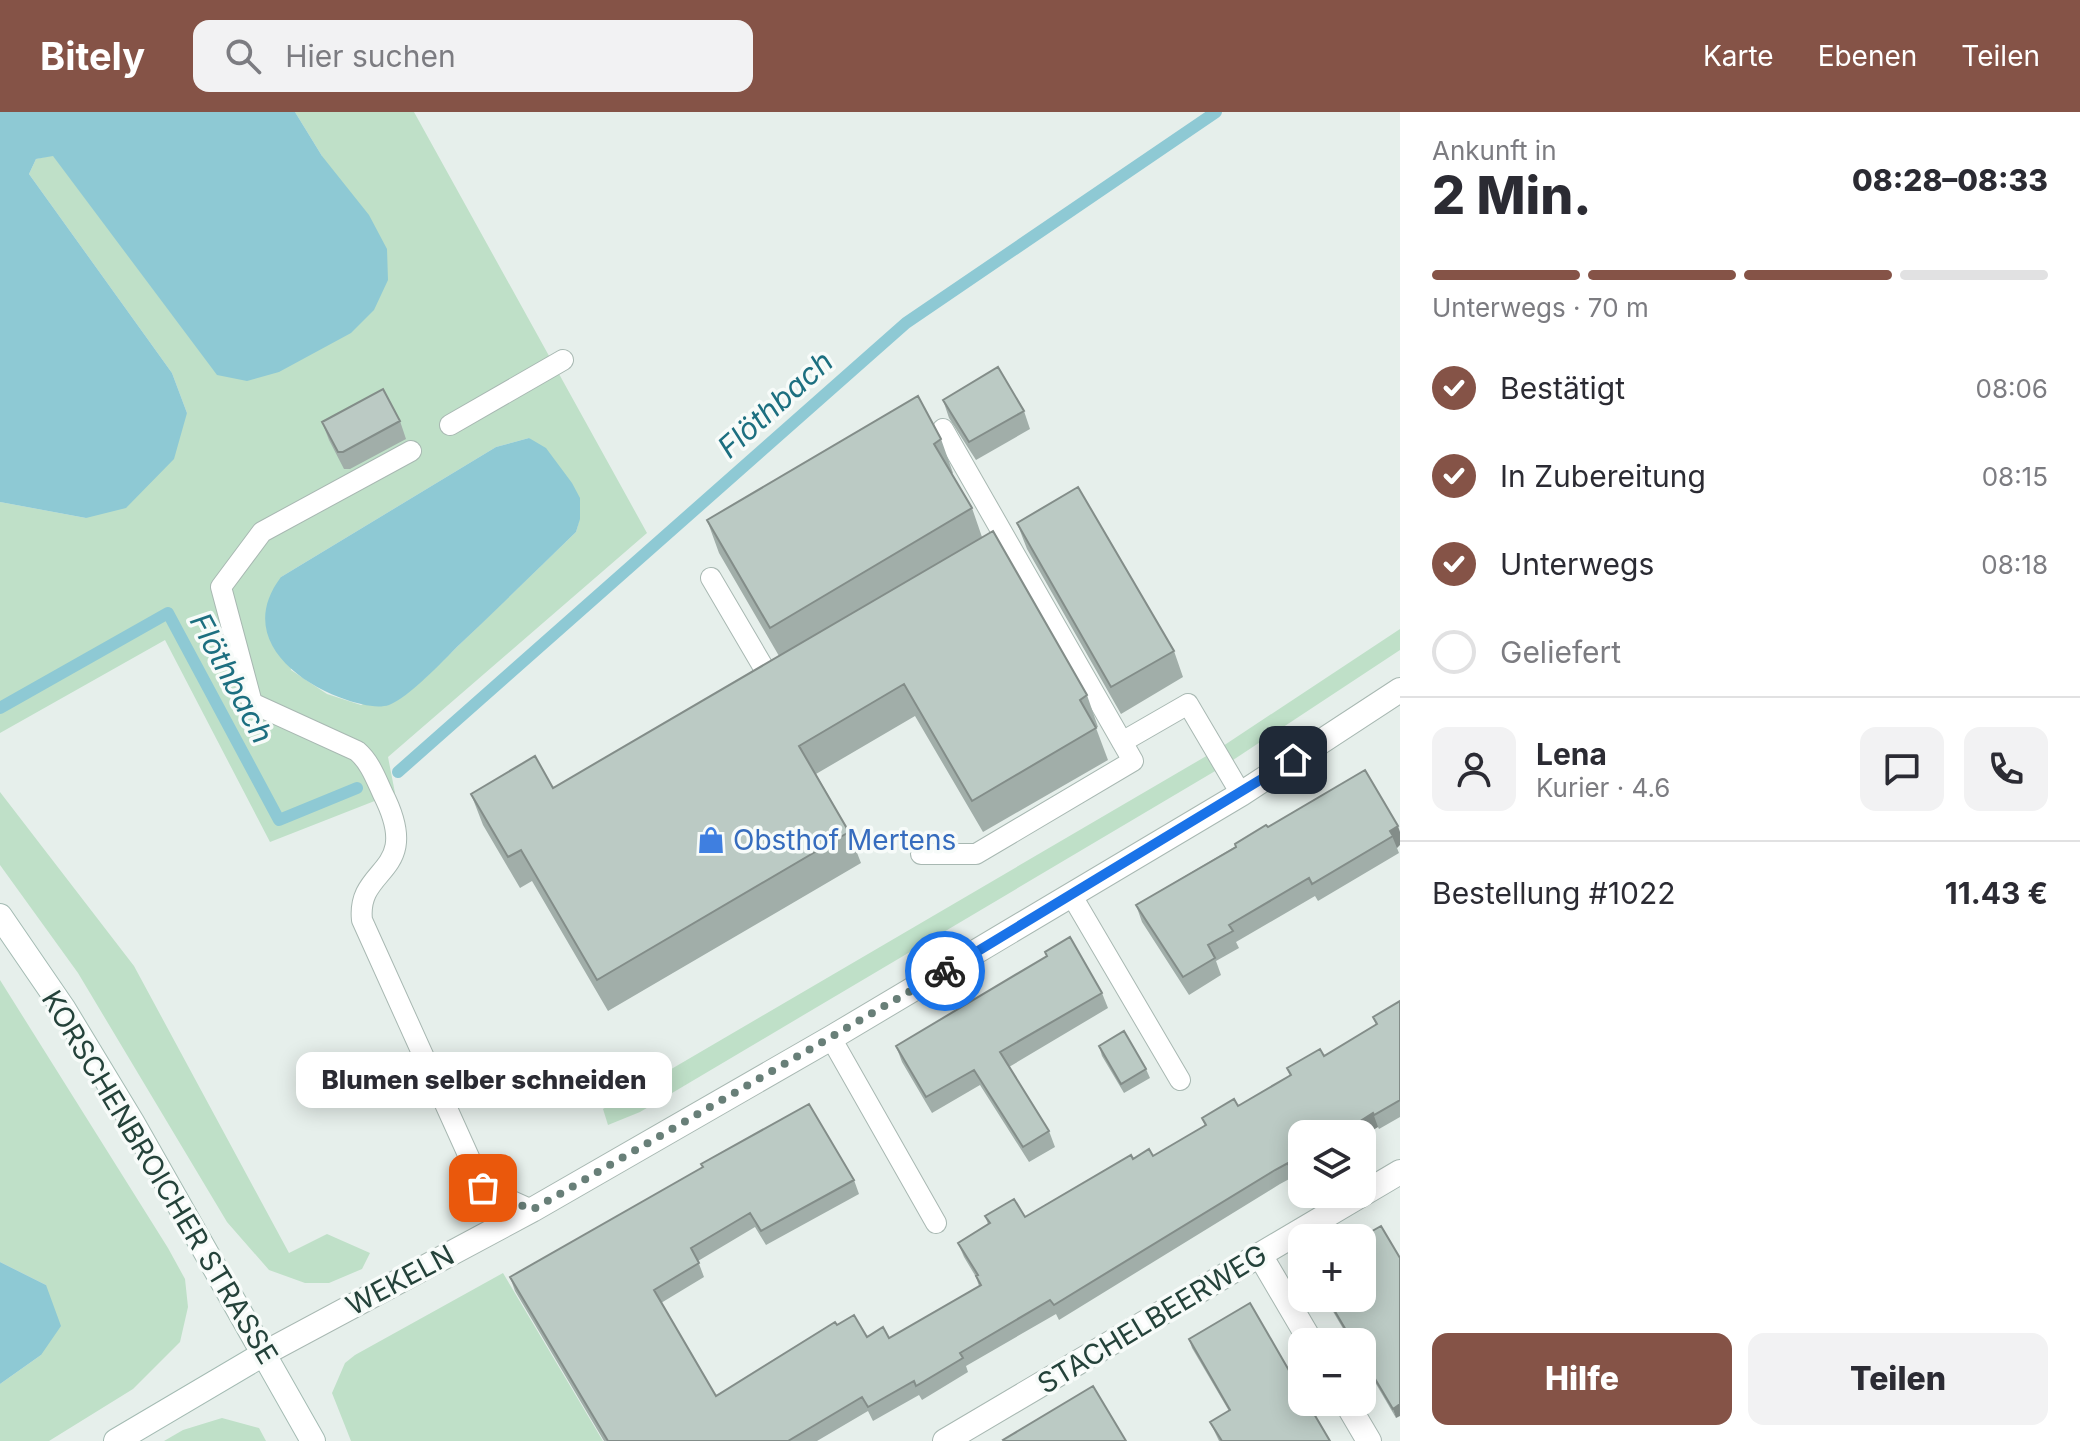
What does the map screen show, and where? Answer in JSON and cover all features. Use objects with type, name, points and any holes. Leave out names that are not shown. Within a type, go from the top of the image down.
[{"type":"street","name":"WEKELN","points":[[116,1441],[265,1353],[532,1210],[831,1038],[1241,794],[1400,690]]},
{"type":"street","name":"KORSCHENBROICHER STRASSE","points":[[0,916],[63,1008],[118,1098],[313,1441]]},
{"type":"street","name":"STACHELBEERWEG","points":[[945,1441],[1400,1172]]},
{"type":"street","points":[[1260,1255],[1303,1328]]},
{"type":"street","points":[[1354,1416],[1369,1441]]},
{"type":"lane","points":[[450,425],[563,360]]},
{"type":"lane","points":[[921,854],[976,854],[1133,761],[1002,546],[943,429]]},
{"type":"lane","points":[[411,451],[262,532],[221,587],[252,703],[357,751],[366,760],[392,810],[397,829],[397,848],[364,897],[362,920],[483,1188],[532,1210]]},
{"type":"lane","points":[[711,578],[772,682],[798,666]]},
{"type":"lane","points":[[1122,742],[1188,704],[1241,794]]},
{"type":"lane","points":[[1072,896],[1180,1080]]},
{"type":"lane","points":[[831,1038],[936,1223]]},
{"type":"green space","points":[[295,112],[414,112],[647,533],[388,757],[395,793],[270,842],[165,640],[0,733],[0,502],[86,518],[187,413],[172,373],[29,174],[36,159],[53,155],[217,374],[322,156]],"holes":[[[529,438],[560,469],[575,491],[579,503],[576,532],[425,678],[361,705],[327,694],[291,670],[281,577],[496,447]]]},
{"type":"green space","points":[[1400,629],[1400,650],[1227,764],[640,1112],[608,1125],[603,1109],[1220,748]]},
{"type":"green space","points":[[0,792],[134,966],[289,1253],[327,1234],[370,1253],[362,1269],[329,1283],[305,1283],[269,1270],[227,1222],[78,973],[0,865]]},
{"type":"green space","points":[[0,980],[168,1248],[185,1279],[188,1307],[180,1342],[133,1389],[49,1441],[0,1441],[0,1384],[41,1355],[46,1285],[0,1262]]},
{"type":"green space","points":[[503,1273],[603,1441],[351,1441],[332,1393],[345,1363]]},
{"type":"green space","points":[[222,1418],[259,1428],[266,1441],[164,1441],[183,1430]]},
{"type":"water","points":[[0,112],[295,112],[322,156],[369,215],[387,249],[388,280],[374,310],[351,333],[279,372],[247,381],[217,375],[53,156],[36,159],[29,174],[172,373],[187,413],[174,459],[126,508],[86,518],[0,502]]},
{"type":"water","points":[[529,438],[546,448],[580,498],[580,519],[576,532],[415,687],[389,705],[368,706],[327,692],[308,681],[277,654],[268,637],[265,618],[269,598],[281,577],[496,447]]},
{"type":"water","points":[[0,1262],[46,1285],[61,1326],[41,1355],[0,1384]]},
{"type":"building","points":[[998,367],[1024,411],[969,442],[943,400]]},
{"type":"building","points":[[383,389],[400,421],[338,452],[322,422]]},
{"type":"building","points":[[918,396],[941,439],[934,444],[972,508],[770,628],[707,520]]},
{"type":"building","points":[[1078,487],[1174,651],[1111,687],[1017,523]]},
{"type":"building","points":[[993,531],[1087,695],[1080,700],[1096,728],[972,801],[904,684],[799,746],[849,832],[597,980],[521,850],[508,857],[471,794],[535,756],[553,788]]},
{"type":"building","points":[[1365,770],[1398,826],[1390,831],[1393,836],[1312,884],[1309,878],[1229,925],[1233,931],[1208,945],[1215,958],[1183,977],[1136,905],[1236,847],[1235,844],[1266,825],[1268,827]]},
{"type":"building","points":[[1070,937],[1102,993],[1000,1052],[1049,1131],[1023,1147],[974,1070],[926,1097],[896,1046],[1047,956],[1045,952]]},
{"type":"building","points":[[1400,1001],[1400,1100],[1362,1120],[1288,1120],[1288,1163],[1054,1305],[1050,1300],[960,1353],[963,1358],[916,1386],[914,1381],[868,1407],[862,1397],[788,1441],[608,1441],[510,1277],[809,1104],[854,1180],[761,1231],[750,1213],[691,1248],[699,1263],[654,1290],[716,1396],[835,1322],[837,1325],[854,1315],[867,1337],[883,1327],[889,1338],[981,1285],[958,1243],[990,1223],[985,1216],[1014,1199],[1025,1217],[1131,1155],[1133,1159],[1149,1149],[1153,1156],[1206,1125],[1202,1118],[1234,1099],[1238,1106],[1291,1075],[1287,1068],[1320,1049],[1324,1056],[1377,1024],[1373,1017]]},
{"type":"building","points":[[1124,1031],[1146,1069],[1121,1084],[1099,1046]]},
{"type":"building","points":[[1381,1226],[1400,1258],[1400,1404],[1393,1409],[1376,1380],[1376,1328],[1345,1328],[1335,1312],[1376,1312],[1376,1229]]},
{"type":"building","points":[[1250,1303],[1288,1369],[1288,1416],[1315,1416],[1330,1441],[1222,1441],[1210,1422],[1230,1410],[1189,1339]]},
{"type":"building","points":[[1093,1386],[1126,1441],[1003,1440]]},
{"type":"waterway","name":"Flöthbach","points":[[398,772],[906,323],[1216,112]]},
{"type":"waterway","name":"Flöthbach","points":[[0,708],[168,613],[279,820],[357,788]]},
{"type":"way so far","points":[[483,1188],[532,1210],[945,971]]},
{"type":"place","name":"Obsthof Mertens","points":[[711,840]]},
{"type":"place","name":"Blumen selber schneiden","points":[[483,1188]]},
{"type":"route","points":[[945,971],[1293,760]]}]
